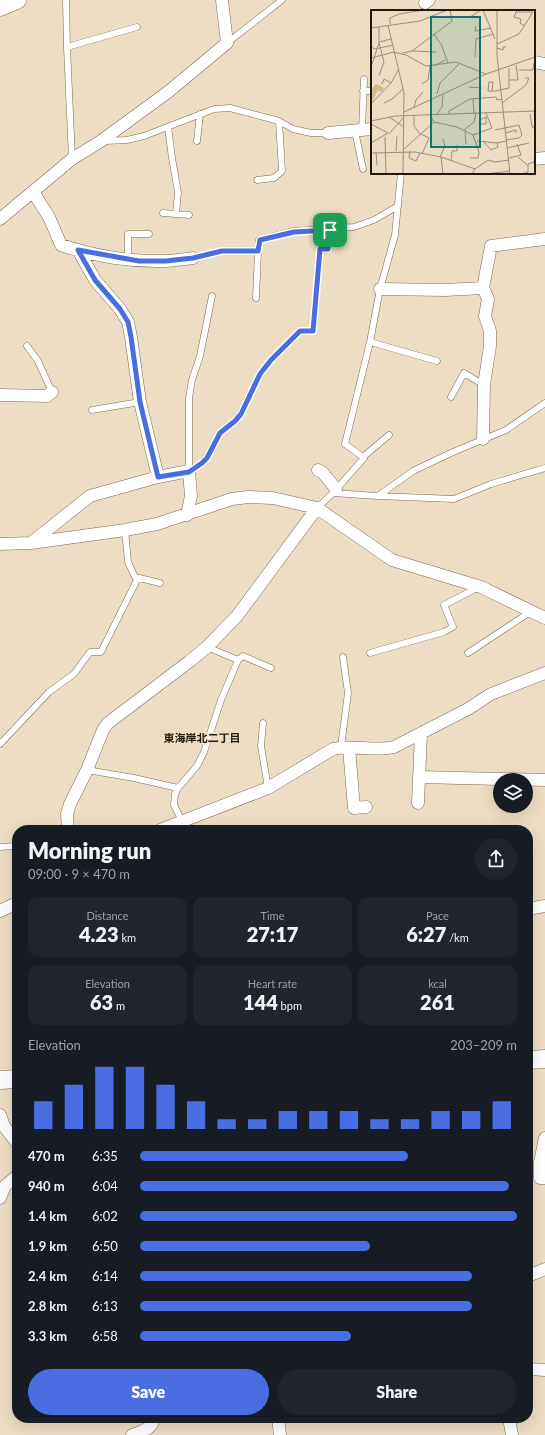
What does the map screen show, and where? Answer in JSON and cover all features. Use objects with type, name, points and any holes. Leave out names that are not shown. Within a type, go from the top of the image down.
[{"type":"street","points":[[0,7],[16,0]]},
{"type":"street","points":[[0,219],[72,159],[101,141],[168,92],[228,43],[222,0]]},
{"type":"street","points":[[535,62],[545,64]]},
{"type":"street","points":[[328,134],[363,130]]},
{"type":"street","points":[[535,159],[545,158]]},
{"type":"street","points":[[33,192],[49,217],[61,245],[78,250],[128,259],[166,261],[193,258]]},
{"type":"street","points":[[483,439],[484,385],[490,346],[490,331],[485,316],[488,299],[483,288],[491,246],[545,239]]},
{"type":"street","points":[[78,250],[95,280],[120,309],[128,322],[140,402],[158,477]]},
{"type":"street","points":[[380,289],[445,290],[483,288]]},
{"type":"street","points":[[0,395],[47,396],[52,392]]},
{"type":"street","points":[[318,470],[323,473],[334,491]]},
{"type":"street","points":[[31,543],[90,496],[158,477],[189,472],[191,496],[186,515]]},
{"type":"street","points":[[0,544],[31,543],[125,530],[157,524],[232,499],[248,497],[273,498],[317,508],[392,560],[481,587],[545,618]]},
{"type":"street","points":[[68,825],[67,814],[103,730],[108,723],[207,647],[236,616],[317,508]]},
{"type":"street","points":[[172,825],[268,788],[324,754],[345,748],[385,749],[394,747],[468,709],[491,694],[545,673]]},
{"type":"street","points":[[418,803],[421,733]]},
{"type":"street","points":[[345,748],[354,808],[366,807]]},
{"type":"street","points":[[419,777],[545,780]]},
{"type":"street","points":[[0,911],[12,905]]},
{"type":"street","points":[[533,907],[545,906]]},
{"type":"street","points":[[533,1060],[545,1059]]},
{"type":"street","points":[[0,1080],[12,1079]]},
{"type":"street","points":[[0,1115],[4,1126],[12,1136]]},
{"type":"street","points":[[545,1138],[540,1162],[540,1178],[545,1178]]},
{"type":"street","points":[[0,1198],[5,1186],[12,1180]]},
{"type":"street","points":[[533,1274],[545,1269]]},
{"type":"street","points":[[533,1369],[545,1370]]},
{"type":"street","points":[[132,1435],[149,1429],[153,1423]]},
{"type":"street","points":[[279,1423],[280,1435]]},
{"type":"street","points":[[511,1423],[512,1435]]},
{"type":"lane","points":[[66,0],[72,159]]},
{"type":"lane","points":[[228,43],[282,0]]},
{"type":"lane","points":[[67,47],[137,27]]},
{"type":"lane","points":[[363,169],[364,78]]},
{"type":"lane","points":[[363,91],[371,91]]},
{"type":"lane","points":[[101,141],[127,140],[144,136],[214,109],[230,108],[279,121],[293,129],[311,133],[328,134]]},
{"type":"lane","points":[[197,141],[200,114]]},
{"type":"lane","points":[[256,180],[274,178],[282,171],[279,121]]},
{"type":"lane","points":[[168,127],[178,192],[176,214]]},
{"type":"lane","points":[[363,457],[345,444],[370,342],[380,289],[395,235],[401,174]]},
{"type":"lane","points":[[256,298],[258,251],[260,240],[294,232],[354,227],[374,220],[398,206]]},
{"type":"lane","points":[[163,213],[189,216]]},
{"type":"lane","points":[[189,472],[207,458],[220,433],[241,414],[260,374],[271,360],[300,331],[313,331],[320,249],[328,249],[330,230]]},
{"type":"lane","points":[[128,259],[128,234],[149,234]]},
{"type":"lane","points":[[193,258],[222,251],[258,251]]},
{"type":"lane","points":[[189,472],[189,398],[192,380],[200,356],[212,296]]},
{"type":"lane","points":[[370,342],[437,361]]},
{"type":"lane","points":[[27,346],[38,361],[52,392]]},
{"type":"lane","points":[[451,397],[464,374],[484,385]]},
{"type":"lane","points":[[92,410],[140,402]]},
{"type":"lane","points":[[378,496],[413,471],[506,430],[545,403]]},
{"type":"lane","points":[[317,508],[364,458],[363,457],[389,436]]},
{"type":"lane","points":[[334,491],[378,496],[454,499],[491,484],[545,468]]},
{"type":"lane","points":[[125,530],[128,562],[135,577],[160,583]]},
{"type":"lane","points":[[0,744],[49,692],[74,674],[90,652],[101,652],[138,578]]},
{"type":"lane","points":[[370,653],[444,632],[453,627],[444,605],[481,587]]},
{"type":"lane","points":[[468,653],[530,612]]},
{"type":"lane","points":[[207,647],[238,660]]},
{"type":"lane","points":[[182,821],[174,805],[175,794],[178,788],[197,766],[204,752],[221,700],[238,660],[243,656],[271,668]]},
{"type":"lane","points":[[343,657],[348,693],[345,748]]},
{"type":"lane","points":[[263,723],[261,746],[268,788]]},
{"type":"lane","points":[[87,770],[134,778],[178,788]]},
{"type":"lane","points":[[0,847],[12,846]]},
{"type":"district","name":"東海岸北二丁目","points":[[202,738]]},
{"type":"route","points":[[330,230],[328,249],[320,249],[313,331],[300,331],[271,360],[260,374],[241,414],[220,433],[207,458],[202,463],[189,472],[158,477],[140,402],[128,322],[120,309],[95,280],[78,250],[139,261],[166,261],[193,258],[222,251],[258,251],[260,240],[294,232],[330,230]]}]
